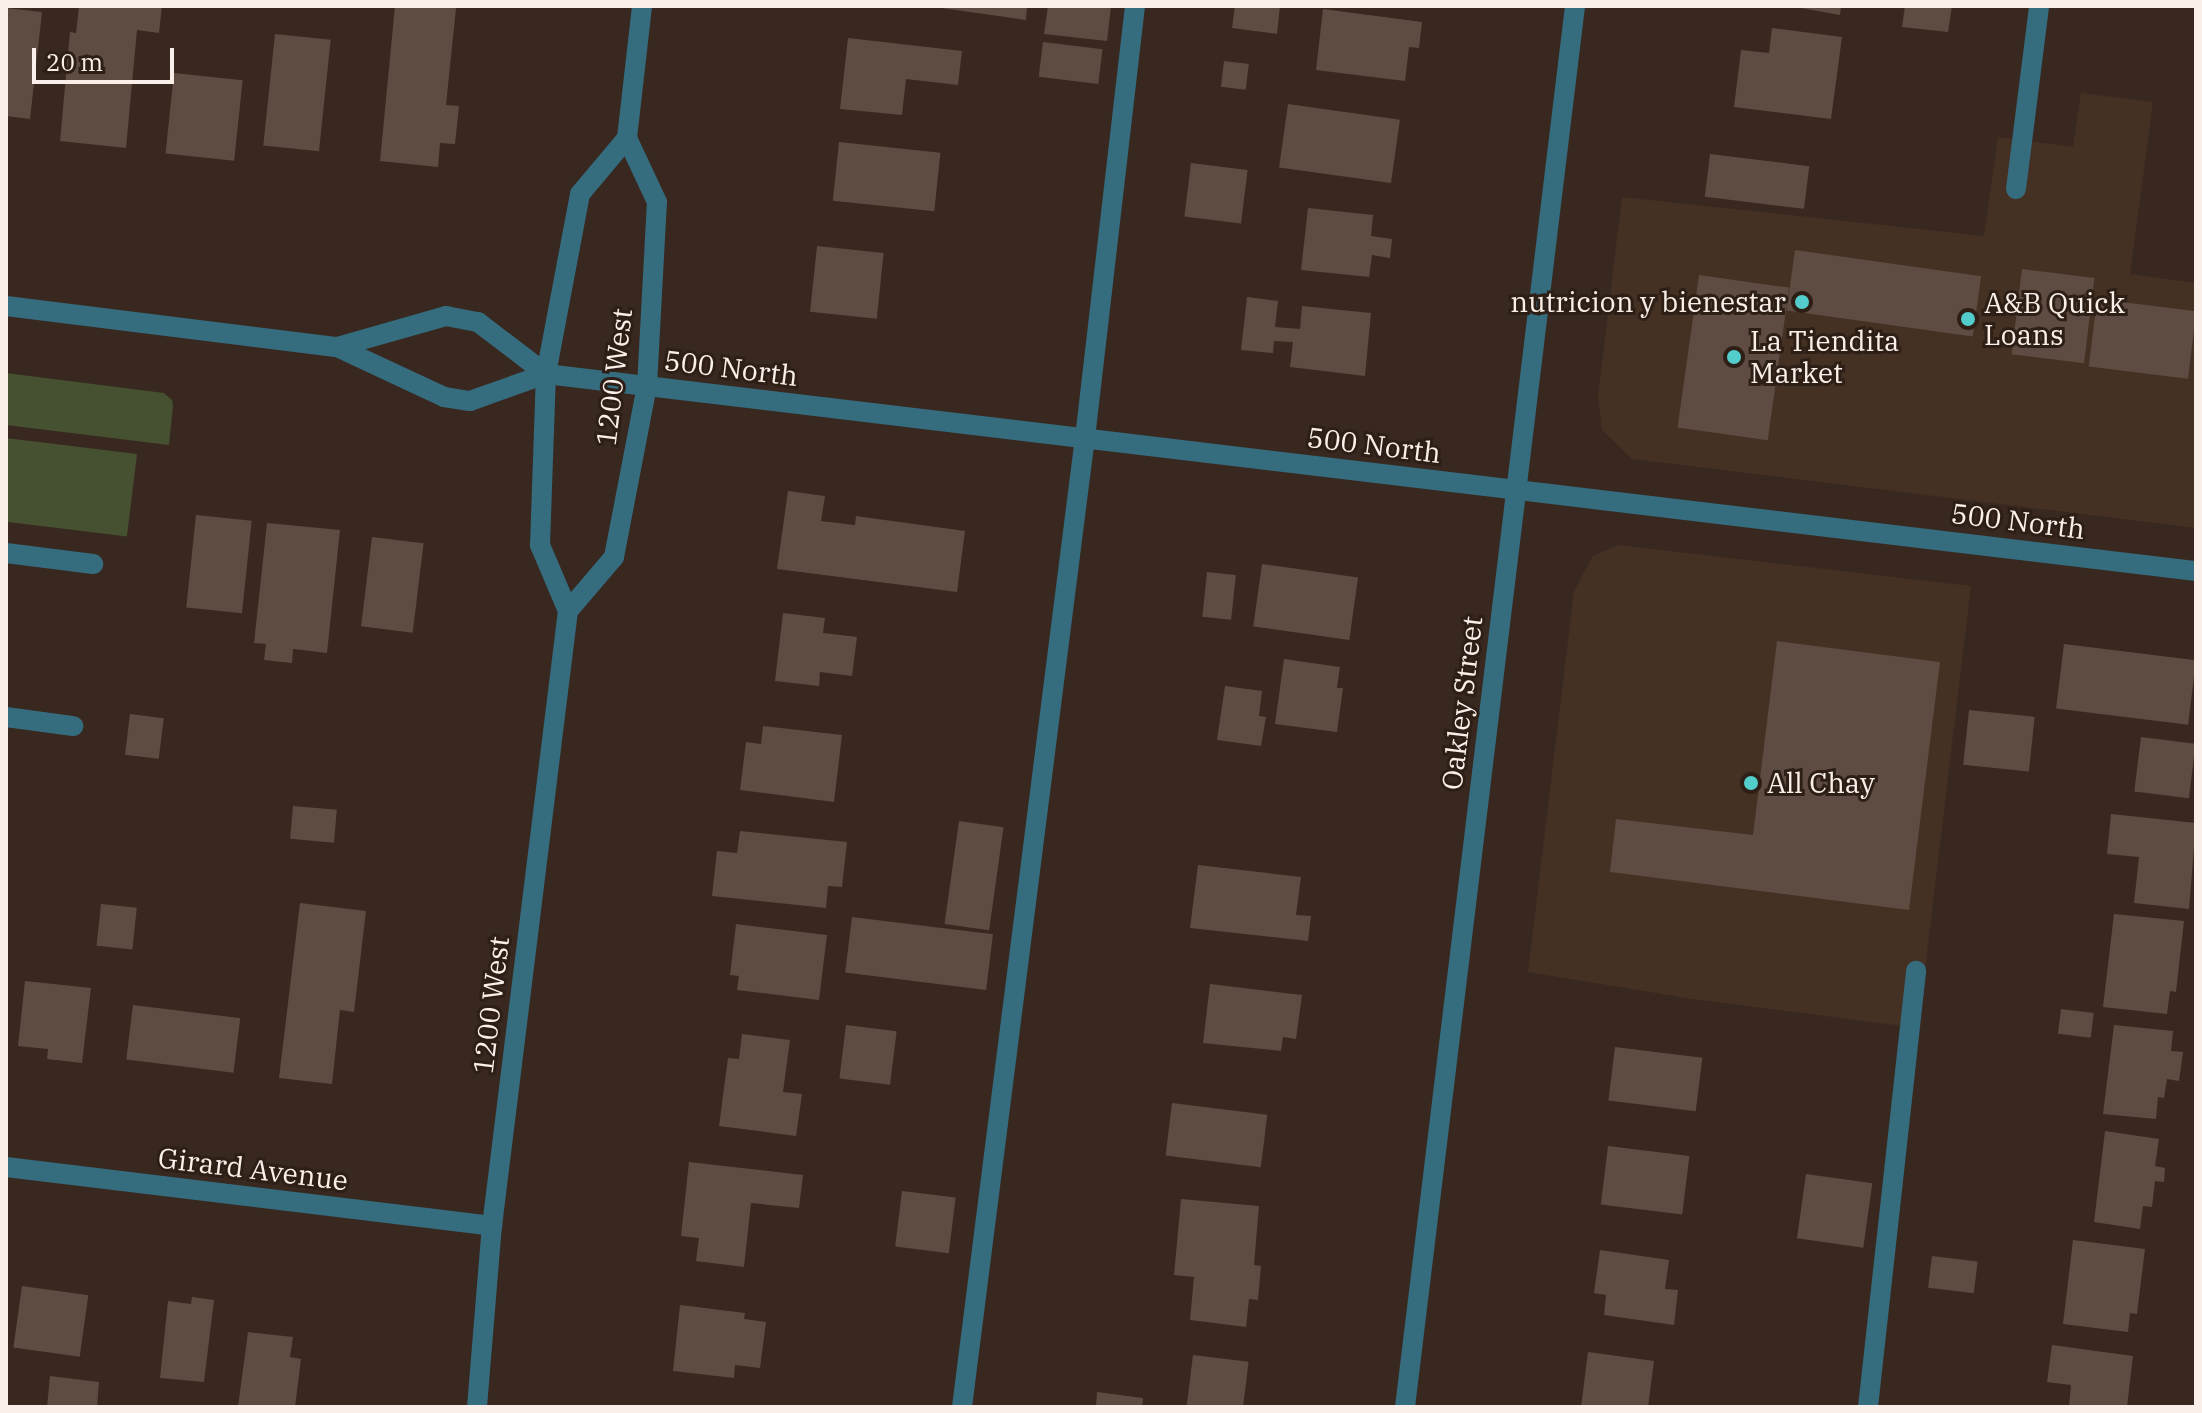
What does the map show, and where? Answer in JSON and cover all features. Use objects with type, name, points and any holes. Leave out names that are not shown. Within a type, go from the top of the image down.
[{"type":"street","points":[[568,611],[540,545],[546,374],[580,194],[627,138],[642,6]]},
{"type":"street","points":[[962,1407],[1085,438],[1135,6]]},
{"type":"street","name":"Oakley Street","points":[[1405,1407],[1575,6]]},
{"type":"street","points":[[2016,189],[2039,6]]},
{"type":"street","name":"1200 West","points":[[477,1407],[492,1226],[568,611],[614,557],[647,386],[657,202],[627,138]]},
{"type":"street","name":"500 North","points":[[6,306],[337,347],[444,397],[470,401],[546,374],[2196,571]]},
{"type":"street","name":"500 North","points":[[337,347],[446,316],[478,322],[546,374]]},
{"type":"street","points":[[6,553],[93,564]]},
{"type":"street","points":[[6,717],[73,726]]},
{"type":"street","points":[[1868,1407],[1916,971]]},
{"type":"street","name":"Girard Avenue","points":[[6,1167],[492,1226]]},
{"type":"shaded area","points":[[2081,93],[2153,102],[2130,274],[2196,283],[2196,528],[1632,459],[1602,430],[1598,396],[1622,197],[1984,236],[1998,137],[2073,147]]},
{"type":"shaded area","points":[[1618,545],[1971,586],[1918,1028],[1692,999],[1528,972],[1574,591],[1593,556]]},
{"type":"green space","points":[[6,373],[164,393],[172,400],[173,406],[169,445],[6,425]]},
{"type":"green space","points":[[6,438],[137,454],[127,536],[6,522]]},
{"type":"building","points":[[79,6],[162,6],[159,33],[137,30],[126,148],[60,141],[70,32],[76,33]]},
{"type":"building","points":[[395,6],[456,8],[446,105],[459,106],[455,144],[440,143],[438,167],[380,161]]},
{"type":"building","points":[[927,6],[1027,6],[1026,20]]},
{"type":"building","points":[[1048,6],[1111,6],[1107,41],[1044,34]]},
{"type":"building","points":[[1235,6],[1280,6],[1277,34],[1232,28]]},
{"type":"building","points":[[1790,6],[1841,6],[1840,15]]},
{"type":"building","points":[[1905,6],[1952,6],[1948,32],[1902,27]]},
{"type":"building","points":[[6,8],[42,12],[30,119],[6,116]]},
{"type":"building","points":[[1323,9],[1422,22],[1419,48],[1409,47],[1405,81],[1316,70]]},
{"type":"building","points":[[1772,28],[1842,37],[1831,119],[1734,107],[1741,50],[1769,53]]},
{"type":"building","points":[[275,34],[331,40],[319,151],[263,145]]},
{"type":"building","points":[[848,38],[962,51],[958,85],[906,79],[902,115],[840,109]]},
{"type":"building","points":[[1043,42],[1103,49],[1098,84],[1039,77]]},
{"type":"building","points":[[1224,61],[1249,64],[1246,90],[1221,87]]},
{"type":"building","points":[[174,73],[243,80],[234,161],[166,154]]},
{"type":"building","points":[[1288,104],[1400,120],[1391,183],[1279,167]]},
{"type":"building","points":[[839,142],[940,153],[934,211],[833,201]]},
{"type":"building","points":[[1710,154],[1809,166],[1804,209],[1705,197]]},
{"type":"building","points":[[1191,163],[1248,170],[1241,224],[1184,217]]},
{"type":"building","points":[[1308,208],[1373,215],[1371,236],[1392,239],[1390,258],[1372,255],[1369,277],[1301,270]]},
{"type":"building","points":[[817,246],[884,253],[877,319],[810,312]]},
{"type":"building","points":[[1795,250],[1981,276],[1973,337],[1787,310]]},
{"type":"building","points":[[2022,269],[2094,278],[2084,363],[2012,354]]},
{"type":"building","name":"La Tiendita Market","points":[[1699,275],[1789,288],[1768,440],[1678,428]]},
{"type":"building","points":[[1247,297],[1278,301],[1275,327],[1300,329],[1302,306],[1371,313],[1365,376],[1290,367],[1293,342],[1274,341],[1273,353],[1241,350]]},
{"type":"building","points":[[2097,299],[2196,311],[2188,379],[2089,366]]},
{"type":"building","points":[[788,491],[825,496],[821,521],[855,525],[856,516],[965,531],[957,592],[777,569]]},
{"type":"building","points":[[196,515],[252,521],[242,613],[186,607]]},
{"type":"building","points":[[267,523],[340,530],[327,653],[293,649],[292,663],[264,660],[266,644],[254,643]]},
{"type":"building","points":[[372,537],[424,543],[413,633],[361,626]]},
{"type":"building","points":[[1262,564],[1358,577],[1349,640],[1253,626]]},
{"type":"building","points":[[1207,572],[1236,575],[1231,620],[1202,617]]},
{"type":"building","points":[[783,613],[825,618],[823,633],[857,637],[852,676],[820,672],[819,686],[775,681]]},
{"type":"building","points":[[1777,641],[1940,662],[1909,910],[1610,872],[1616,819],[1753,835]]},
{"type":"building","points":[[2064,644],[2196,660],[2188,725],[2056,709]]},
{"type":"building","points":[[1284,659],[1340,667],[1337,688],[1343,688],[1337,732],[1275,724]]},
{"type":"building","points":[[1225,686],[1262,691],[1259,716],[1266,717],[1261,746],[1217,740]]},
{"type":"building","points":[[1969,710],[2035,717],[2029,772],[1963,765]]},
{"type":"building","points":[[130,714],[164,718],[159,759],[125,755]]},
{"type":"building","points":[[763,726],[842,735],[834,802],[740,790],[746,742],[761,744]]},
{"type":"building","points":[[2141,737],[2196,744],[2189,798],[2134,792]]},
{"type":"building","points":[[293,806],[337,810],[334,843],[290,839]]},
{"type":"building","points":[[2111,814],[2196,823],[2189,909],[2134,903],[2139,857],[2107,854]]},
{"type":"building","points":[[959,821],[1004,827],[989,930],[945,924]]},
{"type":"building","points":[[740,831],[847,842],[842,887],[828,886],[826,908],[712,896],[717,851],[737,853]]},
{"type":"building","points":[[1198,865],[1301,877],[1296,915],[1311,916],[1308,941],[1190,928]]},
{"type":"building","points":[[300,903],[366,911],[354,1012],[340,1010],[332,1084],[279,1078]]},
{"type":"building","points":[[101,904],[137,908],[132,950],[97,946]]},
{"type":"building","points":[[2114,914],[2184,921],[2176,992],[2170,991],[2167,1014],[2103,1007]]},
{"type":"building","points":[[852,917],[993,934],[986,990],[845,973]]},
{"type":"building","points":[[736,924],[827,935],[819,1000],[737,990],[739,976],[730,975]]},
{"type":"building","points":[[25,981],[91,988],[82,1063],[47,1059],[48,1049],[18,1046]]},
{"type":"building","points":[[1210,984],[1302,995],[1296,1039],[1283,1037],[1281,1051],[1203,1043]]},
{"type":"building","points":[[133,1005],[240,1018],[233,1073],[126,1060]]},
{"type":"building","points":[[2061,1009],[2094,1013],[2091,1038],[2058,1034]]},
{"type":"building","points":[[846,1025],[897,1031],[890,1085],[839,1079]]},
{"type":"building","points":[[2114,1025],[2173,1031],[2171,1051],[2183,1052],[2179,1081],[2167,1079],[2164,1098],[2158,1097],[2156,1119],[2103,1114]]},
{"type":"building","points":[[742,1034],[790,1040],[783,1092],[802,1094],[796,1136],[719,1126],[728,1058],[739,1059]]},
{"type":"building","points":[[1615,1047],[1702,1058],[1696,1111],[1608,1101]]},
{"type":"building","points":[[1172,1103],[1267,1115],[1261,1167],[1166,1156]]},
{"type":"building","points":[[2105,1131],[2159,1139],[2155,1166],[2165,1168],[2164,1182],[2155,1181],[2152,1207],[2143,1206],[2140,1229],[2094,1222]]},
{"type":"building","points":[[1608,1146],[1689,1156],[1682,1215],[1601,1205]]},
{"type":"building","points":[[689,1162],[803,1175],[799,1208],[751,1203],[744,1267],[696,1261],[699,1238],[681,1236]]},
{"type":"building","points":[[1806,1174],[1872,1183],[1863,1248],[1797,1238]]},
{"type":"building","points":[[902,1191],[956,1198],[949,1253],[895,1247]]},
{"type":"building","points":[[1181,1199],[1259,1206],[1254,1265],[1261,1266],[1258,1300],[1249,1299],[1246,1327],[1190,1320],[1194,1277],[1174,1275]]},
{"type":"building","points":[[2073,1240],[2145,1249],[2137,1314],[2130,1313],[2128,1332],[2063,1324]]},
{"type":"building","points":[[1600,1250],[1669,1260],[1665,1289],[1678,1290],[1674,1325],[1604,1315],[1606,1295],[1594,1293]]},
{"type":"building","points":[[1932,1256],[1978,1262],[1974,1293],[1928,1288]]},
{"type":"building","points":[[22,1286],[88,1295],[80,1357],[13,1347]]},
{"type":"building","points":[[192,1297],[214,1300],[204,1382],[160,1378],[168,1301],[191,1304]]},
{"type":"building","points":[[680,1305],[745,1313],[744,1319],[766,1322],[760,1368],[735,1365],[734,1378],[673,1371]]},
{"type":"building","points":[[248,1332],[293,1337],[290,1357],[301,1359],[295,1407],[238,1407]]},
{"type":"building","points":[[2052,1345],[2133,1356],[2127,1407],[2069,1407],[2071,1385],[2047,1382]]},
{"type":"building","points":[[1588,1352],[1654,1361],[1648,1407],[1581,1407]]},
{"type":"building","points":[[1193,1355],[1249,1362],[1243,1407],[1187,1407]]},
{"type":"building","points":[[50,1376],[99,1382],[97,1407],[47,1407]]},
{"type":"building","points":[[1097,1392],[1143,1398],[1142,1407],[1096,1407]]},
{"type":"place","name":"nutricion y bienestar","points":[[1802,302]]},
{"type":"place","name":"A&B Quick Loans","points":[[1968,319]]},
{"type":"place","name":"La Tiendita Market","points":[[1734,357]]},
{"type":"place","name":"All Chay","points":[[1751,783]]}]
